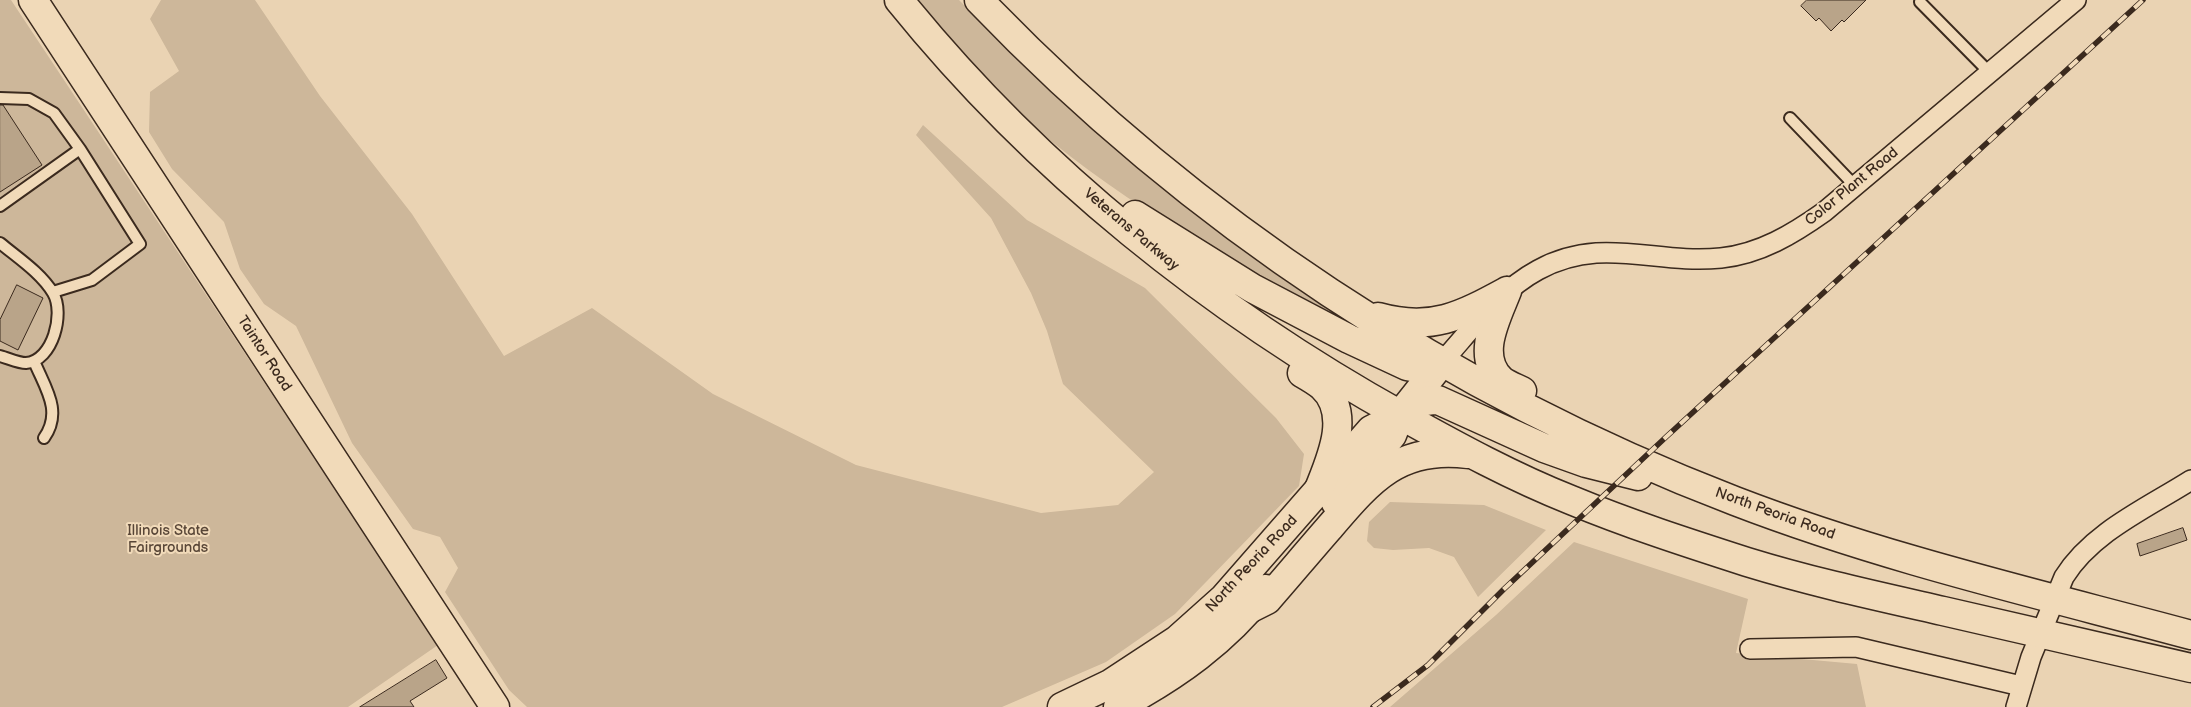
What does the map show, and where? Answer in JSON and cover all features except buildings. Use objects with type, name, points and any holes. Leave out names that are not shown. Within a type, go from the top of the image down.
[{"type":"main road","name":"Taintor Road","points":[[33,0],[495,707]]},
{"type":"main road","name":"Veterans Parkway","points":[[899,0],[954,65],[1055,165],[1132,233],[1194,282],[1263,331],[1319,368],[1400,415]]},
{"type":"main road","points":[[979,0],[1056,77],[1196,198],[1276,257],[1350,308],[1442,362]]},
{"type":"main road","points":[[1055,165],[1107,196],[1183,246],[1291,310],[1407,366],[1422,369],[1442,362]]},
{"type":"main road","points":[[1132,233],[1180,287],[1256,342],[1323,387],[1332,402],[1337,419],[1337,436],[1333,455],[1319,489]]},
{"type":"main road","points":[[1350,308],[1400,323],[1426,322],[1456,316],[1507,291]]},
{"type":"main road","points":[[1507,291],[1490,335],[1490,361],[1496,372],[1502,380],[1575,420],[1588,439]]},
{"type":"main road","name":"North Peoria Road","points":[[1118,707],[1191,664],[1230,630],[1251,608],[1392,435],[1400,415],[1442,362],[1588,439],[1736,502],[1854,542],[2191,635]]},
{"type":"main road","points":[[1736,502],[1586,463],[1544,448],[1438,400],[1428,399],[1415,404],[1400,415],[1474,455],[1570,500],[1748,562],[1827,585],[2191,668]]},
{"type":"main road","name":"North Peoria Road","points":[[1062,707],[1110,684],[1177,640],[1224,598],[1371,430],[1400,415]]},
{"type":"main road","points":[[1251,608],[1267,600],[1357,495],[1377,476],[1416,456],[1446,452],[1474,455]]},
{"type":"street","name":"Color Plant Road","points":[[1442,362],[1507,291],[1530,275],[1554,262],[1596,252],[1616,251],[1714,258],[1739,254],[1769,245],[1798,231],[1855,186],[2076,0]]},
{"type":"street","points":[[2016,707],[2021,686],[2041,634],[2071,566],[2086,549],[2100,538],[2191,480]]},
{"type":"street","points":[[1750,649],[1856,647],[2021,686]]},
{"type":"lane","points":[[1920,2],[1990,73]]},
{"type":"lane","points":[[0,98],[30,99],[54,113],[80,149],[140,244],[92,280],[53,292]]},
{"type":"lane","points":[[1790,118],[1855,186]]},
{"type":"lane","points":[[0,206],[80,149]]},
{"type":"lane","points":[[0,243],[45,281],[53,292],[58,306],[56,332],[48,348],[34,360],[25,363],[0,356]]},
{"type":"lane","points":[[34,360],[52,405],[54,416],[52,426],[44,438]]},
{"type":"green space","name":"Illinois State Fairgrounds","points":[[0,0],[11,0],[438,645],[348,707],[0,707]]},
{"type":"green space","points":[[161,0],[255,0],[320,96],[412,214],[504,356],[592,308],[713,394],[856,465],[1041,513],[1118,505],[1154,472],[1063,384],[1047,331],[1031,293],[991,218],[916,135],[923,125],[1027,220],[1145,288],[1276,418],[1304,454],[1299,486],[1175,614],[1106,662],[1002,707],[527,707],[509,690],[445,592],[458,568],[440,537],[413,529],[352,443],[296,326],[264,304],[240,269],[224,222],[172,169],[149,132],[150,92],[179,71],[150,19]]},
{"type":"green space","points":[[916,0],[959,0],[1059,97],[1138,166],[1220,232],[1349,323],[1346,328],[1225,259],[1146,210],[1071,156],[1034,127],[1003,99]]},
{"type":"green space","points":[[1390,502],[1484,505],[1546,530],[1478,597],[1454,557],[1429,548],[1393,550],[1374,548],[1367,541],[1369,522]]},
{"type":"green space","points":[[1574,542],[1748,599],[1736,653],[1857,664],[1866,707],[1390,707],[1496,615]]},
{"type":"railway","points":[[1373,707],[1428,665],[1504,589],[1666,437],[2143,0]]}]
